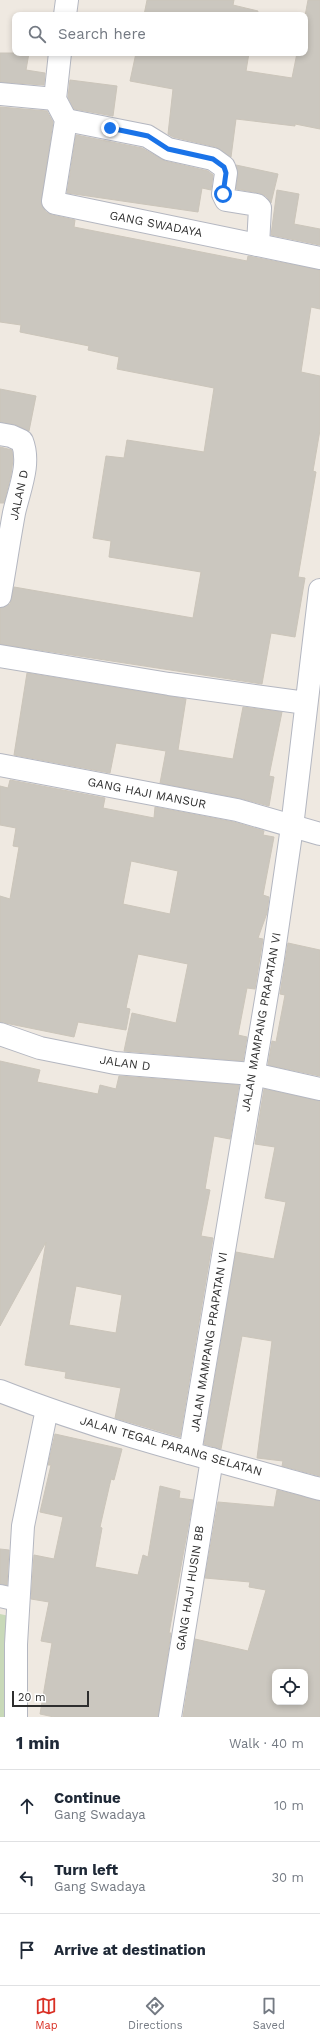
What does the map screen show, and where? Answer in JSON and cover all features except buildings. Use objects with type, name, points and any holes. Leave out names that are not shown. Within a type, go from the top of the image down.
[{"type":"street","points":[[65,12],[67,0]]},
{"type":"street","points":[[60,56],[55,99],[66,120],[148,136],[168,149],[213,159],[221,164],[226,173],[223,194],[226,200],[257,205],[260,208],[258,244]]},
{"type":"street","points":[[0,94],[55,99]]},
{"type":"street","name":"GANG SWADAYA","points":[[66,120],[53,201],[55,203],[320,258]]},
{"type":"street","name":"JALAN D","points":[[0,434],[22,441],[26,451],[24,473],[14,513],[0,596]]},
{"type":"street","name":"JALAN MAMPANG PRAPATAN VI","points":[[190,1453],[273,958],[292,827],[320,590]]},
{"type":"street","points":[[0,656],[169,684],[306,703]]},
{"type":"street","name":"GANG HAJI MANSUR","points":[[0,765],[237,810],[320,834]]},
{"type":"street","name":"JALAN D","points":[[0,1034],[40,1048],[115,1063],[253,1074],[320,1089]]},
{"type":"street","name":"JALAN TEGAL PARANG SELATAN","points":[[0,1390],[47,1409],[132,1438],[320,1489]]},
{"type":"street","points":[[16,1717],[16,1644],[9,1598],[47,1409]]},
{"type":"street","name":"GANG HAJI HUSIN BB","points":[[170,1717],[212,1459]]},
{"type":"green space","points":[[0,1614],[9,1616],[9,1717],[0,1717]]},
{"type":"route","points":[[110,128],[148,136],[168,149],[213,159],[224,167],[226,173],[223,194]]}]
